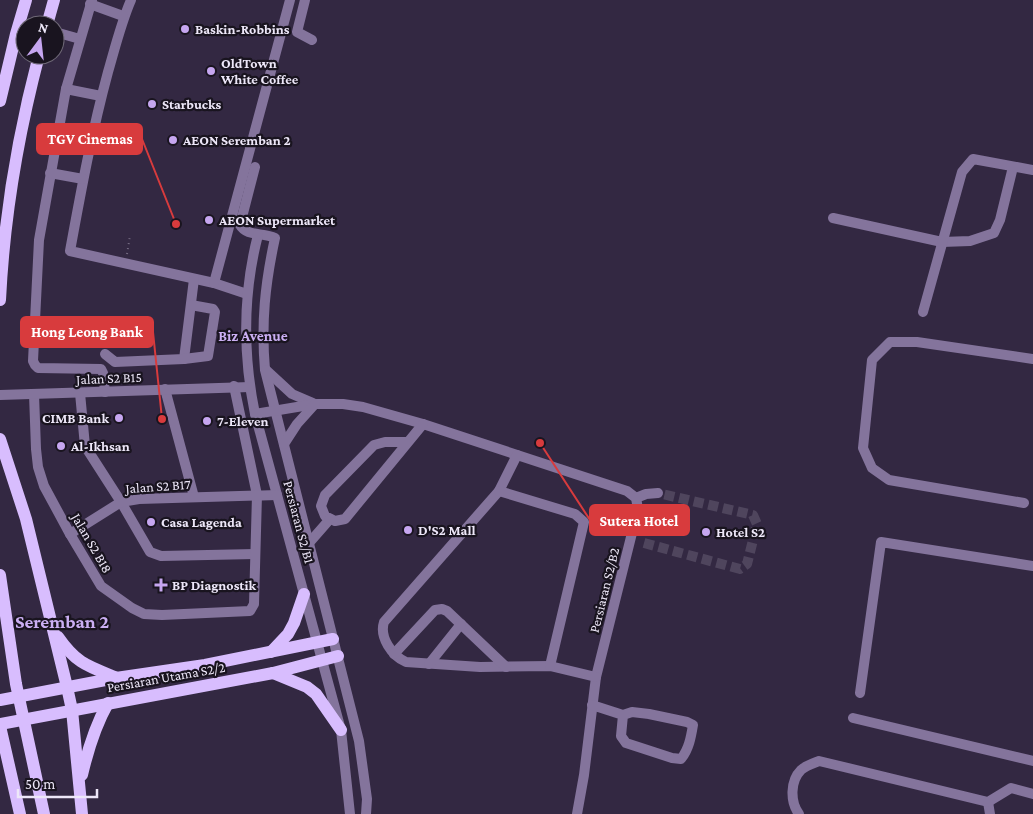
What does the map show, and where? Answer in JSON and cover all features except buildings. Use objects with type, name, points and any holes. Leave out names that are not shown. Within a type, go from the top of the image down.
[{"type":"main road","points":[[17,15],[18,0]]},
{"type":"main road","points":[[22,15],[26,0]]},
{"type":"main road","points":[[50,15],[54,0]]},
{"type":"main road","points":[[52,15],[59,0]]},
{"type":"main road","points":[[0,101],[15,38]]},
{"type":"main road","points":[[0,300],[5,228],[13,168],[37,65]]},
{"type":"main road","points":[[0,439],[26,519],[54,630],[61,688],[80,784],[82,814]]},
{"type":"main road","points":[[0,575],[16,684],[44,814]]},
{"type":"main road","points":[[272,652],[288,634],[304,594]]},
{"type":"main road","points":[[54,630],[68,651],[78,661],[116,678]]},
{"type":"main road","name":"Persiaran Utama S2/2","points":[[0,700],[116,678],[204,665],[333,639]]},
{"type":"main road","name":"Persiaran Utama S2/2","points":[[0,725],[108,702],[273,672],[338,656]]},
{"type":"main road","points":[[273,672],[302,684],[316,694],[342,730]]},
{"type":"main road","points":[[80,784],[91,738],[108,702]]},
{"type":"main road","points":[[0,725],[20,814]]},
{"type":"street","points":[[131,0],[123,16],[101,96],[70,251],[214,283],[247,294]]},
{"type":"street","points":[[214,283],[290,0]]},
{"type":"street","points":[[305,0],[297,32],[312,40]]},
{"type":"street","points":[[108,392],[103,373],[100,369],[38,368],[33,361],[39,240],[66,89],[91,2],[123,16]]},
{"type":"street","points":[[65,35],[80,39]]},
{"type":"street","points":[[66,89],[101,96]]},
{"type":"street","points":[[923,312],[962,172],[972,160],[1033,170]]},
{"type":"street","points":[[255,167],[240,225],[245,232],[258,235]]},
{"type":"street","points":[[833,218],[942,242],[970,242],[994,233],[1000,220],[1013,167]]},
{"type":"street","points":[[50,173],[83,179]]},
{"type":"street","name":"Persiaran S2/B1","points":[[350,814],[342,730],[255,414],[250,387],[246,332],[247,294],[251,262],[258,235],[264,234],[275,238],[264,302],[262,338],[265,370],[359,741],[367,799],[366,814]]},
{"type":"street","points":[[184,359],[194,279]]},
{"type":"street","points":[[106,354],[115,362],[208,356],[215,312],[213,309],[191,304]]},
{"type":"street","points":[[1024,503],[889,480],[872,468],[862,448],[872,360],[890,342],[917,342],[1033,359]]},
{"type":"street","points":[[108,392],[109,372],[115,362]]},
{"type":"street","points":[[265,370],[292,394],[315,404]]},
{"type":"street","name":"Jalan S2 B15","points":[[0,395],[234,386],[250,387]]},
{"type":"street","name":"Jalan S2 B18","points":[[34,394],[38,467],[44,486],[70,534],[101,586],[132,608],[144,614],[162,615],[250,611],[254,604],[257,495],[234,386]]},
{"type":"street","points":[[165,389],[194,497]]},
{"type":"street","points":[[80,393],[85,446],[150,552],[162,556],[255,554]]},
{"type":"street","points":[[284,444],[297,424],[315,404]]},
{"type":"street","points":[[255,414],[315,404],[343,404],[423,424],[627,491],[636,498],[646,494],[658,493]]},
{"type":"street","points":[[408,442],[385,442],[374,445],[325,495],[321,506],[325,516],[334,521],[345,519],[423,424]]},
{"type":"street","points":[[517,455],[499,491],[384,622],[382,635],[398,659],[406,662],[480,667],[550,666],[596,677]]},
{"type":"street","points":[[499,491],[575,514],[584,522],[550,666]]},
{"type":"street","name":"Jalan S2 B17","points":[[70,534],[121,502],[139,499],[277,495]]},
{"type":"street","name":"Persiaran S2/B2","points":[[577,814],[584,775],[596,677],[638,510],[636,498]]},
{"type":"street","points":[[309,543],[330,519]]},
{"type":"street","points":[[860,693],[881,542],[1033,566]]},
{"type":"street","points":[[394,654],[435,610],[442,609],[447,611],[506,666]]},
{"type":"street","points":[[428,664],[461,624]]},
{"type":"street","points":[[592,705],[623,715],[632,712],[649,714],[693,725],[684,755],[680,759],[672,758],[626,743],[620,732],[623,715]]},
{"type":"street","points":[[853,718],[1033,761]]},
{"type":"street","points":[[799,814],[794,808],[792,787],[801,770],[819,760],[988,802],[1011,788],[1033,794]]},
{"type":"street","points":[[988,802],[990,814]]},
{"type":"path","points":[[125,264],[130,236]]},
{"type":"tunnel","points":[[644,543],[740,569],[747,564],[757,524],[753,515],[658,493]]},
{"type":"place","name":"Baskin-Robbins","points":[[185,29]]},
{"type":"place","name":"OldTown White Coffee","points":[[211,71]]},
{"type":"place","name":"Starbucks","points":[[152,104]]},
{"type":"place","name":"AEON Seremban 2","points":[[173,140]]},
{"type":"place","name":"AEON Supermarket","points":[[209,220]]},
{"type":"place","name":"TGV Cinemas","points":[[176,224]]},
{"type":"place","name":"CIMB Bank","points":[[119,418]]},
{"type":"place","name":"Hong Leong Bank","points":[[162,419]]},
{"type":"place","name":"7-Eleven","points":[[207,421]]},
{"type":"place","name":"Sutera Hotel","points":[[540,443]]},
{"type":"place","name":"Al-Ikhsan","points":[[61,446]]},
{"type":"place","name":"Casa Lagenda","points":[[151,522]]},
{"type":"place","name":"D'S2 Mall","points":[[408,530]]},
{"type":"place","name":"Hotel S2","points":[[706,532]]},
{"type":"place","name":"BP Diagnostik","points":[[161,585]]},
{"type":"district","name":"Biz Avenue","points":[[253,336]]},
{"type":"district","name":"Seremban 2","points":[[62,621]]}]
